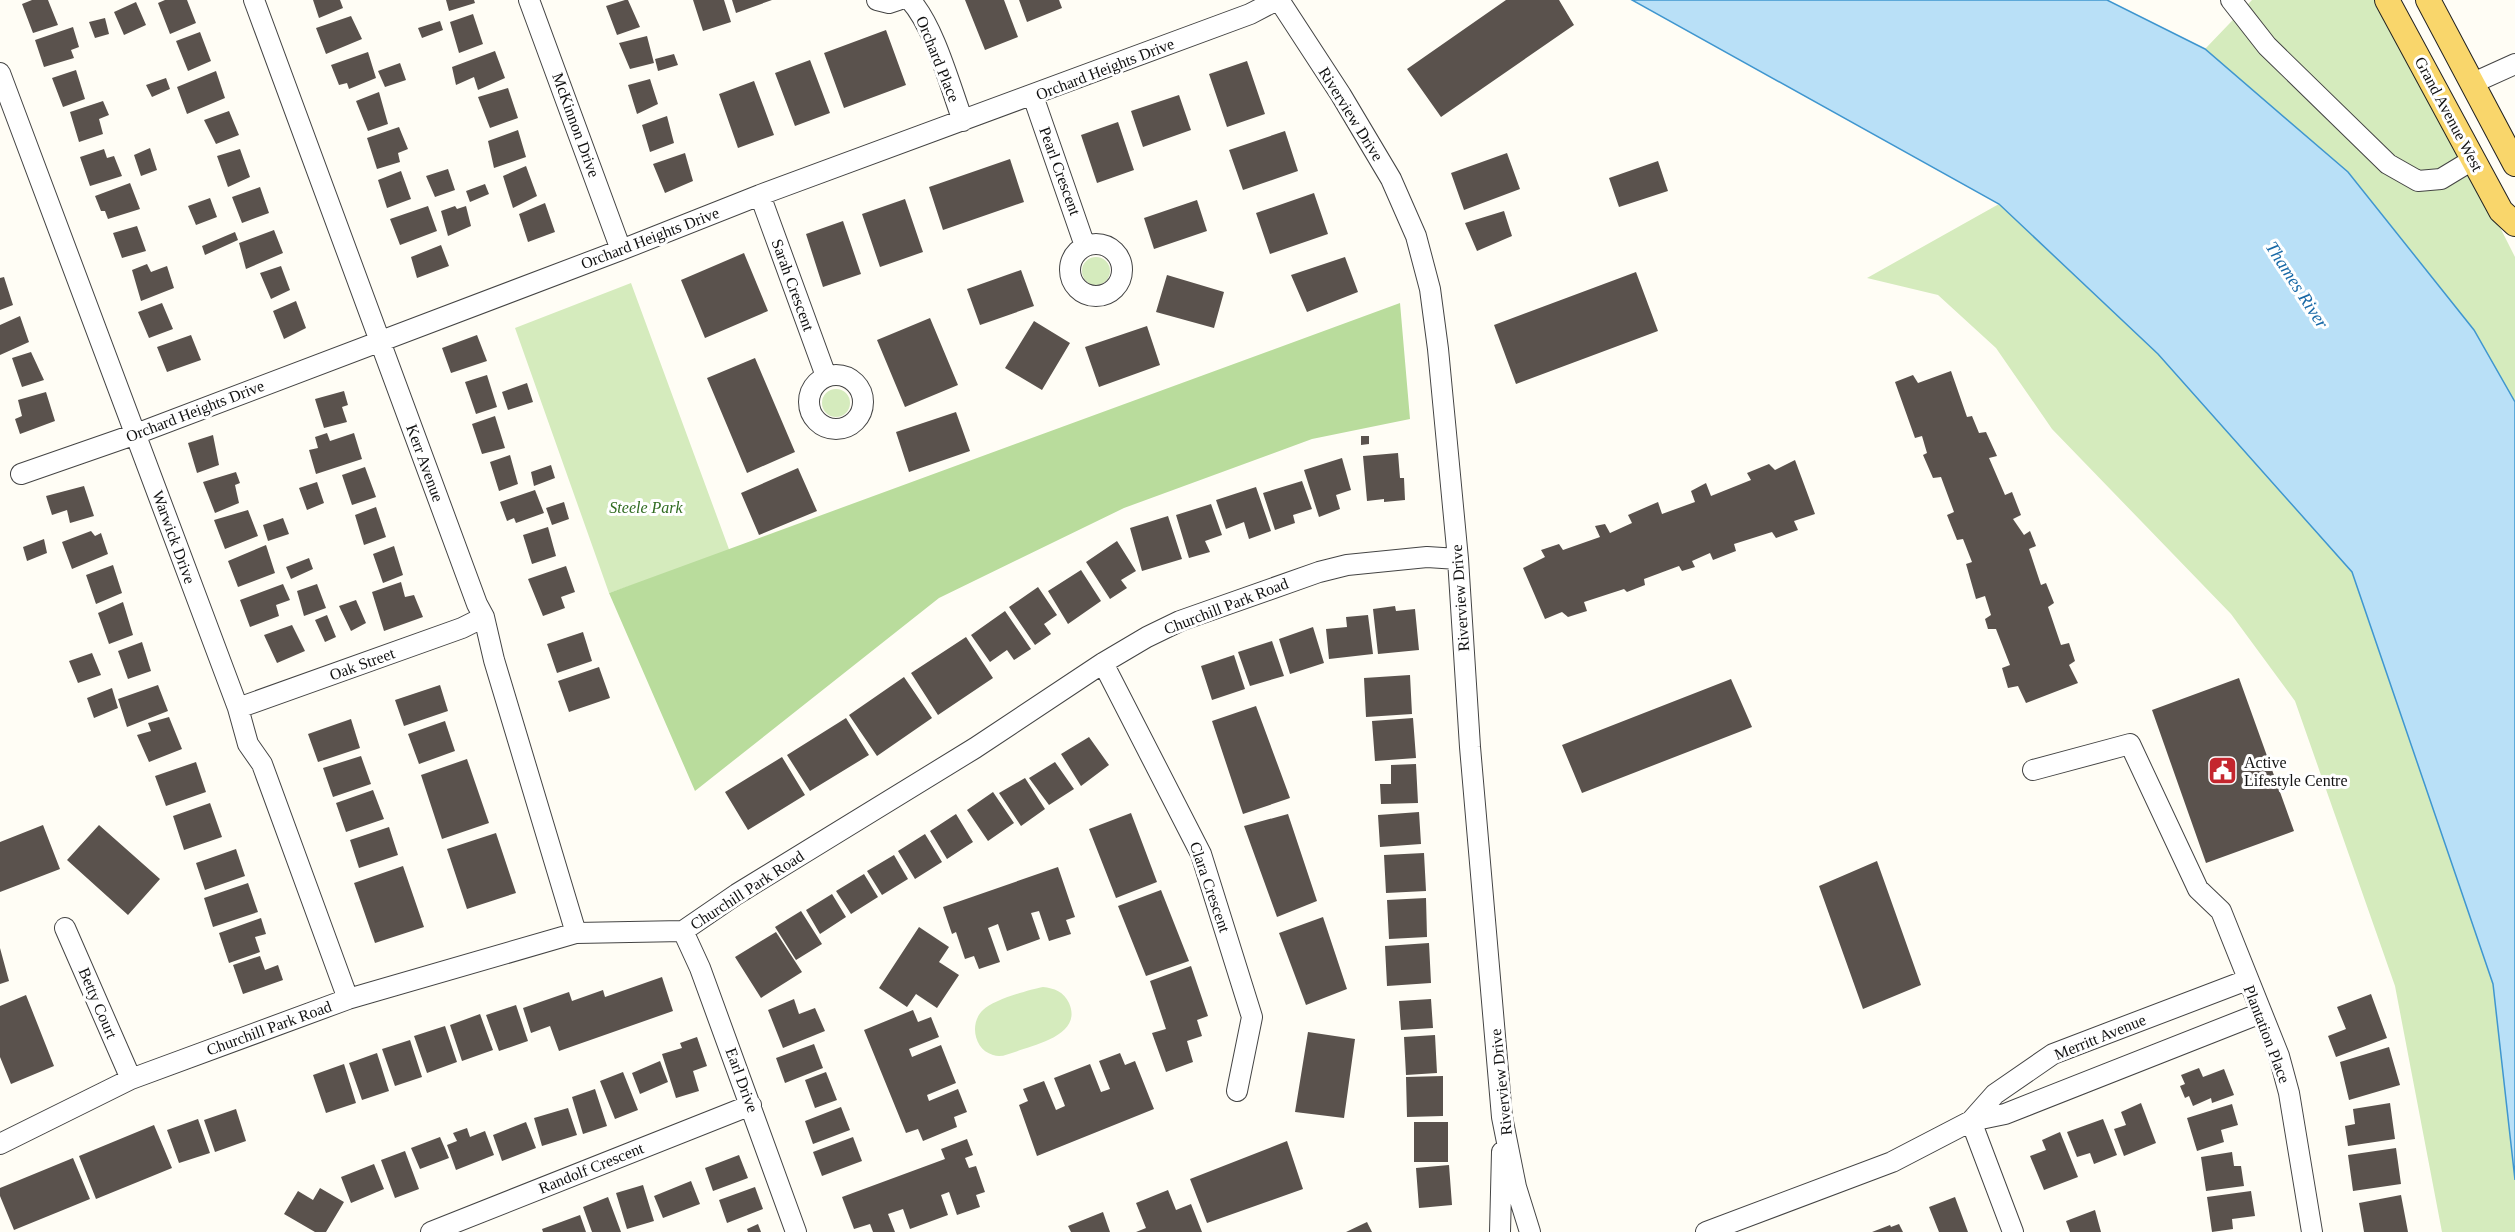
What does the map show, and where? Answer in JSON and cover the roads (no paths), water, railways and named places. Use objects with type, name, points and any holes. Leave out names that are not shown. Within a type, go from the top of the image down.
[{"type":"main road","name":"Grand Avenue West","points":[[2387,0],[2501,211],[2515,224]]},
{"type":"main road","points":[[2428,0],[2515,164]]},
{"type":"street","name":"Kerr Avenue","points":[[254,0],[477,604],[484,617],[494,660],[576,933]]},
{"type":"street","name":"McKinnon Drive","points":[[529,0],[621,250]]},
{"type":"street","name":"Orchard Place","points":[[877,0],[889,3],[898,0]]},
{"type":"street","name":"Orchard Place","points":[[910,0],[917,8],[930,33],[963,121]]},
{"type":"street","name":"Orchard Heights Drive","points":[[21,474],[136,434],[760,195],[1033,96],[1250,14],[1278,0]]},
{"type":"street","name":"Riverview Drive","points":[[1278,0],[1341,94],[1381,161],[1416,236],[1430,289],[1458,559],[1470,747],[1502,1116],[1516,1187],[1530,1232]]},
{"type":"street","points":[[2231,0],[2267,46],[2388,164],[2418,181],[2441,179],[2474,159]]},
{"type":"street","points":[[2472,83],[2515,63]]},
{"type":"street","name":"Warwick Drive","points":[[0,73],[238,708],[248,744],[262,764],[348,999]]},
{"type":"street","name":"Pearl Crescent","points":[[1033,96],[1086,246]]},
{"type":"street","name":"Sarah Crescent","points":[[760,195],[826,376]]},
{"type":"street","name":"Churchill Park Road","points":[[0,1144],[131,1079],[348,999],[576,933],[683,931],[737,894],[975,748],[1103,663],[1180,621],[1319,572],[1347,565],[1420,558],[1458,559]]},
{"type":"street","name":"Oak Street","points":[[238,708],[462,628],[484,617]]},
{"type":"street","name":"Clara Crescent","points":[[1103,663],[1205,865],[1252,1017],[1237,1091]]},
{"type":"street","name":"Plantation Place","points":[[2033,770],[2130,744],[2198,889],[2221,911],[2285,1074],[2312,1232]]},
{"type":"street","name":"Betty Court","points":[[65,928],[131,1079]]},
{"type":"street","name":"Earl Drive","points":[[683,931],[700,968],[796,1232]]},
{"type":"street","name":"Merritt Avenue","points":[[1971,1121],[1995,1094],[2053,1054],[2247,980]]},
{"type":"street","name":"Merritt Avenue","points":[[1706,1232],[1892,1162],[1971,1121],[2005,1114],[2260,1013]]},
{"type":"street","name":"Randolf Crescent","points":[[431,1232],[751,1105]]},
{"type":"street","points":[[1500,1232],[1502,1116]]},
{"type":"street","points":[[1971,1121],[2013,1232]]},
{"type":"water","name":"Thames River","points":[[1632,0],[2107,0],[2205,49],[2348,172],[2474,330],[2515,402],[2515,1180],[2493,984],[2352,572],[2158,354],[1999,204]]},
{"type":"place","name":"Active Lifestyle Centre","points":[[2223,771]]},
{"type":"park label","name":"Steele Park","points":[[646,507]]}]
